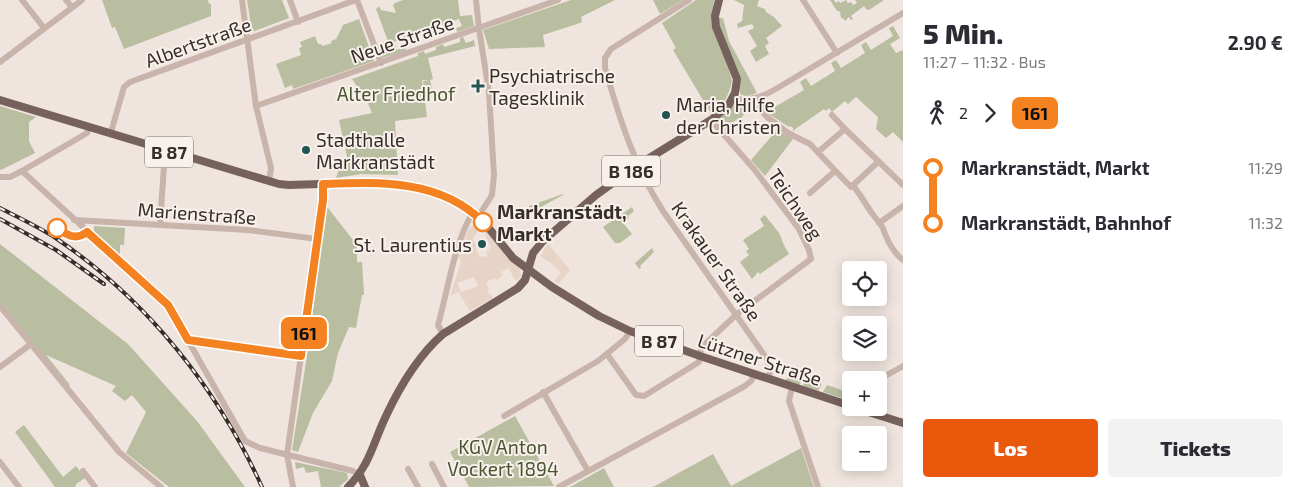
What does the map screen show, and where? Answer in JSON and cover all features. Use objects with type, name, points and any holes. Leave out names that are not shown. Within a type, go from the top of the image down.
[{"type":"main road","points":[[719,0],[715,16],[716,27],[737,80],[733,99]]},
{"type":"main road","name":"B 186","points":[[348,487],[360,475],[400,390],[413,368],[433,343],[443,334],[518,288],[525,280],[533,253],[543,241],[596,195],[638,165],[720,114],[733,99]]},
{"type":"main road","name":"B 87","points":[[0,100],[269,181],[289,185],[382,182],[406,185],[432,192],[463,205],[476,214],[513,258],[528,269]]},
{"type":"main road","name":"Lützner Straße","points":[[528,269],[584,308],[630,331],[842,403]]},
{"type":"main road","points":[[881,416],[903,423]]},
{"type":"main road","points":[[360,475],[365,487]]},
{"type":"street","points":[[22,0],[44,28]]},
{"type":"street","points":[[66,0],[72,7]]},
{"type":"street","points":[[0,62],[82,0]]},
{"type":"street","points":[[242,0],[256,106],[271,168],[269,181]]},
{"type":"street","points":[[290,0],[298,22]]},
{"type":"street","points":[[356,0],[381,63]]},
{"type":"street","name":"Albertstraße","points":[[111,132],[126,85],[356,0]]},
{"type":"street","points":[[443,334],[438,325],[457,252],[469,219],[476,214],[492,195],[494,175],[489,92],[476,0]]},
{"type":"street","name":"Neue Straße","points":[[256,106],[558,0]]},
{"type":"street","name":"Krakauer Straße","points":[[689,0],[611,48],[607,53],[605,62],[638,165],[648,186],[663,211],[767,359],[770,370],[769,379]]},
{"type":"street","points":[[803,0],[837,53]]},
{"type":"street","points":[[733,99],[741,100],[765,95],[903,13]]},
{"type":"street","points":[[753,98],[767,117],[788,133],[810,144],[860,195],[885,230],[885,236],[898,257],[903,260]]},
{"type":"street","points":[[832,115],[903,186]]},
{"type":"street","name":"Teichweg","points":[[711,120],[764,182],[799,229],[812,259],[737,314]]},
{"type":"street","points":[[0,177],[10,177],[22,171],[87,133],[89,127]]},
{"type":"street","points":[[818,152],[845,129]]},
{"type":"street","points":[[160,225],[165,151]]},
{"type":"street","points":[[851,187],[878,162]]},
{"type":"street","points":[[810,193],[835,170]]},
{"type":"street","points":[[22,171],[168,305],[245,441],[260,448],[353,471],[360,475]]},
{"type":"street","points":[[293,487],[287,455],[323,184]]},
{"type":"street","points":[[878,222],[903,206]]},
{"type":"street","name":"Marienstraße","points":[[74,220],[248,230],[317,238]]},
{"type":"street","points":[[0,306],[119,452],[161,487]]},
{"type":"street","points":[[607,354],[636,395],[639,397],[644,396],[699,362],[700,352],[704,345],[737,314]]},
{"type":"street","points":[[504,416],[607,354],[630,331]]},
{"type":"street","points":[[188,340],[301,356]]},
{"type":"street","points":[[0,367],[31,344]]},
{"type":"street","points":[[887,375],[903,366]]},
{"type":"street","points":[[559,487],[745,386],[755,374]]},
{"type":"street","points":[[792,387],[789,401],[818,487]]},
{"type":"street","points":[[543,392],[588,471]]},
{"type":"street","points":[[0,462],[19,487]]},
{"type":"street","points":[[432,464],[441,486]]},
{"type":"street","points":[[408,469],[418,487]]},
{"type":"street","points":[[83,471],[95,487]]},
{"type":"green space","points":[[102,0],[208,0],[209,4],[211,4],[211,16],[124,49],[115,27],[112,28]]},
{"type":"green space","points":[[247,0],[282,0],[289,18],[252,32]]},
{"type":"green space","points":[[403,0],[458,0],[460,16],[472,15],[474,26],[457,32],[456,28],[462,26],[459,19],[394,42],[397,50],[405,47],[406,51],[382,58],[377,45],[388,41],[376,9],[379,6],[381,10],[396,13],[393,5]]},
{"type":"green space","points":[[571,0],[615,0],[581,17],[582,22],[543,35],[545,47],[489,49],[483,30]]},
{"type":"green space","points":[[653,0],[683,0],[660,14]]},
{"type":"green space","points":[[696,0],[714,0],[712,17],[732,80],[730,90],[725,99],[712,115],[673,50],[676,48],[662,23]]},
{"type":"green space","points":[[734,0],[759,0],[757,6],[765,9],[782,26],[766,38],[769,43],[765,46],[769,54],[756,62],[750,51],[757,46],[748,31],[754,28],[752,24],[738,28],[737,24],[742,21],[744,5]]},
{"type":"green space","points":[[830,0],[834,0],[836,3],[839,1],[840,3],[846,0],[853,5],[857,3],[855,0],[884,0],[869,10],[864,6],[851,16],[853,19],[851,20],[849,17],[845,21]]},
{"type":"green space","points":[[718,18],[723,18],[729,41],[757,93],[747,96],[741,95],[721,36]]},
{"type":"green space","points":[[359,19],[374,61],[293,89],[292,85],[285,88],[276,64],[301,55],[299,48],[302,47],[300,42],[315,36],[318,44],[322,46],[332,43],[331,41],[336,39],[343,25]]},
{"type":"green space","points":[[893,26],[900,38],[890,44],[896,53],[903,50],[903,142],[893,132],[886,138],[876,129],[878,117],[856,97],[848,104],[845,101],[832,112],[829,108],[826,111],[824,109],[794,130],[793,133],[793,128],[766,112],[762,105],[768,101],[773,108],[804,90],[800,82],[806,78],[811,86],[835,71],[831,63],[836,60],[841,68],[865,53],[861,45],[866,42],[871,50],[893,36],[889,28]]},
{"type":"green space","name":"Alter Friedhof","points":[[463,37],[466,43],[474,40],[475,46],[428,58],[433,79],[430,80],[433,92],[425,94],[423,81],[429,80],[422,80],[427,117],[395,121],[398,175],[361,174],[336,178],[338,166],[348,161],[339,120],[372,113],[367,101],[352,79],[418,56],[418,53],[424,51],[425,54],[436,50],[436,47],[443,44],[444,47],[460,42],[460,38]]},
{"type":"green space","points":[[733,99],[751,105],[739,121],[737,119],[725,131],[711,120]]},
{"type":"green space","points":[[0,106],[36,117],[29,122],[29,141],[35,153],[1,170],[0,169]]},
{"type":"green space","points":[[777,130],[793,139],[765,176],[751,160]]},
{"type":"green space","points":[[563,195],[528,214],[529,206]]},
{"type":"green space","points":[[632,207],[634,211],[623,223],[632,234],[620,243],[615,243],[603,227]]},
{"type":"green space","points":[[328,208],[357,245],[357,262],[362,262],[364,295],[362,295],[356,328],[349,327],[338,353],[332,381],[313,413],[298,452],[292,450],[307,356],[326,209]]},
{"type":"green space","points":[[765,215],[779,233],[789,254],[760,274],[758,272],[752,279],[740,262],[749,255],[746,251],[749,249],[743,240],[764,226],[760,219]]},
{"type":"green space","points":[[94,226],[125,228],[124,245],[120,245],[120,255],[94,231]]},
{"type":"green space","points":[[0,244],[128,344],[197,421],[245,487],[169,487],[126,453],[146,412],[132,395],[125,401],[112,391],[116,386],[46,355],[69,386],[0,302]]},
{"type":"green space","points":[[652,248],[654,252],[639,269],[635,263]]},
{"type":"green space","points":[[791,374],[802,377],[800,385],[785,381]]},
{"type":"green space","points":[[805,379],[822,384],[818,391],[803,386]]},
{"type":"green space","points":[[827,385],[842,390],[842,398],[823,392]]},
{"type":"green space","name":"KGV Anton Vockert 1894","points":[[515,416],[554,486],[469,487],[450,452]]},
{"type":"green space","points":[[24,425],[63,477],[76,466],[85,478],[76,484],[75,487],[55,487],[15,432]]},
{"type":"green space","points":[[801,448],[814,487],[653,487],[713,454],[731,486]]},
{"type":"green space","points":[[295,462],[347,473],[348,479],[339,487],[321,487],[318,471],[306,473],[304,467],[296,469]]},
{"type":"green space","points":[[604,468],[614,487],[570,487]]},
{"type":"shaded area","points":[[475,223],[481,223],[507,257],[519,267],[521,276],[516,281],[508,268],[501,272],[503,276],[486,282],[489,289],[487,293],[493,298],[470,311],[458,292],[450,296],[461,262],[458,257],[459,253],[464,255],[467,244],[464,240],[469,229]],"holes":[[[482,230],[485,232],[486,239],[491,248],[489,249],[490,251],[486,251],[488,256],[479,257],[473,238],[478,231]],[[474,277],[478,286],[461,292],[457,283]]]},
{"type":"shaded area","points":[[548,244],[570,270],[558,284],[555,281],[561,273],[540,256]]},
{"type":"railway","points":[[0,208],[57,239],[90,263],[150,318],[201,381],[224,415],[262,487]]},
{"type":"railway","points":[[0,219],[56,250],[104,284]]},
{"type":"bus line","name":"161","points":[[57,228],[74,237],[84,235],[87,232],[168,305],[188,340],[301,356],[323,200],[323,184],[382,182],[423,188],[463,205],[474,212],[483,222]]},
{"type":"place","name":"Psychiatrische Tagesklinik","points":[[478,86]]},
{"type":"place","name":"Maria, Hilfe der Christen","points":[[666,115]]},
{"type":"place","name":"Stadthalle Markranstädt","points":[[306,150]]},
{"type":"place","name":"Markranstädt, Markt","points":[[483,222]]},
{"type":"place","name":"St. Laurentius","points":[[482,244]]}]
